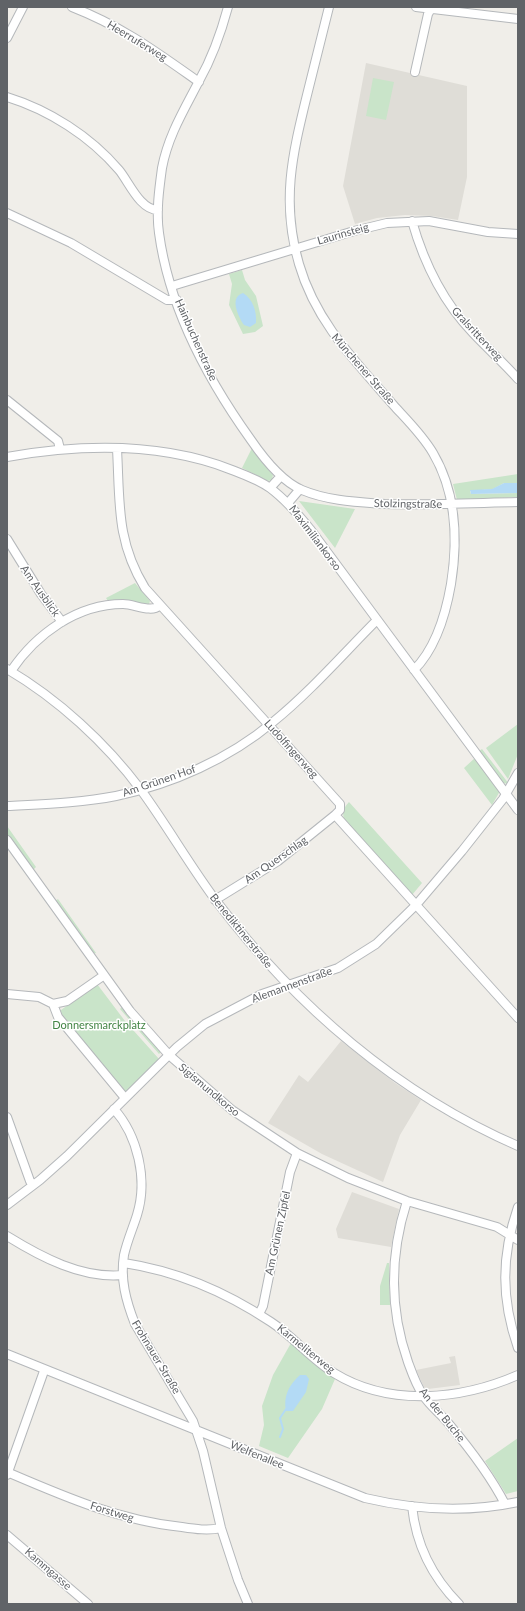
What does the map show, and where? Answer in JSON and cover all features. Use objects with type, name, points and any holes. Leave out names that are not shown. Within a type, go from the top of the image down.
[{"type":"street","points":[[7,38],[23,7]]},
{"type":"street","name":"Heerruferweg","points":[[72,7],[127,32],[161,54],[199,82]]},
{"type":"street","name":"Hainbuchenstraße","points":[[228,7],[210,60],[179,117],[167,148],[160,184],[158,210],[159,233],[177,300],[188,329],[215,384],[252,442],[284,478]]},
{"type":"street","name":"Münchener Straße","points":[[329,7],[293,152],[289,178],[289,213],[295,248],[307,287],[330,329],[428,445],[442,471],[452,504],[455,547],[450,593],[437,632],[421,663],[414,670]]},
{"type":"street","points":[[416,7],[518,19]]},
{"type":"street","points":[[415,72],[428,14],[432,8]]},
{"type":"street","points":[[7,97],[41,111],[80,134],[107,157],[147,207],[158,210]]},
{"type":"street","points":[[7,213],[70,243],[167,300],[177,300]]},
{"type":"street","name":"Laurinsteig","points":[[172,286],[369,227],[412,221],[446,223],[488,232],[518,234]]},
{"type":"street","name":"Gralsritterweg","points":[[412,221],[424,258],[442,294],[466,326],[518,379]]},
{"type":"street","points":[[7,400],[58,441],[60,449]]},
{"type":"street","name":"Maximiliankorso","points":[[7,458],[60,449],[117,449],[174,453],[202,460],[238,472],[270,488],[288,503],[518,810]]},
{"type":"street","name":"Ludolfingerweg","points":[[117,449],[119,508],[124,542],[136,574],[159,606],[340,804],[340,810],[335,815]]},
{"type":"street","points":[[270,488],[284,478]]},
{"type":"street","name":"Stolzingstraße","points":[[284,478],[300,489],[324,497],[366,503],[452,504],[518,502]]},
{"type":"street","points":[[288,503],[300,489]]},
{"type":"street","name":"Am Ausblick","points":[[7,539],[41,594],[62,622]]},
{"type":"street","points":[[9,670],[35,642],[62,622],[84,612],[110,605],[124,604],[152,609],[159,606]]},
{"type":"street","name":"Am Grünen Hof","points":[[7,806],[90,800],[140,790],[181,776],[204,765],[227,753],[269,725],[320,680],[377,620]]},
{"type":"street","name":"Benediktinerstraße","points":[[9,670],[52,700],[91,734],[140,790],[215,900],[250,943],[288,985],[327,1023],[392,1074],[431,1100],[486,1131],[518,1146]]},
{"type":"street","name":"Alemannenstraße","points":[[7,1205],[67,1156],[169,1055],[194,1033],[224,1013],[262,994],[326,974],[364,953],[387,934],[416,905],[462,850],[506,794],[518,773]]},
{"type":"street","points":[[335,815],[518,1018]]},
{"type":"street","name":"Am Querschlag","points":[[215,900],[278,860],[335,815]]},
{"type":"street","name":"Sigismundkorso","points":[[7,840],[134,1016],[169,1055],[199,1084],[232,1110],[297,1153],[353,1180],[407,1200],[497,1227],[515,1227]]},
{"type":"street","points":[[7,994],[39,997],[54,1004],[67,1001],[104,976]]},
{"type":"street","points":[[54,1004],[58,1017],[125,1098]]},
{"type":"street","name":"Frohnauer Straße","points":[[114,1109],[123,1120],[134,1143],[141,1176],[141,1200],[126,1246],[123,1275],[125,1294],[135,1324],[181,1399],[197,1431],[221,1528],[236,1575],[248,1604]]},
{"type":"street","points":[[7,1116],[30,1181],[33,1185]]},
{"type":"street","name":"Am Grünen Zipfel","points":[[259,1314],[262,1306],[290,1172],[297,1153]]},
{"type":"street","name":"An der Buche","points":[[407,1200],[396,1245],[393,1294],[399,1333],[403,1348],[413,1376],[424,1396],[472,1452],[505,1504]]},
{"type":"street","points":[[518,1207],[515,1227],[509,1236],[504,1274],[507,1313],[518,1348]]},
{"type":"street","name":"Sigismundkorso","points":[[497,1227],[509,1236],[518,1240]]},
{"type":"street","points":[[7,1236],[36,1253],[65,1265],[111,1276],[123,1275]]},
{"type":"street","name":"Karmeliterweg","points":[[124,1263],[144,1266],[213,1289],[259,1314],[293,1338],[334,1373],[352,1382],[381,1392],[399,1395],[424,1396],[470,1390],[491,1385],[518,1375]]},
{"type":"street","name":"Welfenallee","points":[[7,1354],[364,1498],[412,1506],[467,1509],[518,1502]]},
{"type":"street","points":[[7,1473],[44,1370]]},
{"type":"street","name":"Forstweg","points":[[7,1473],[97,1508],[128,1518],[164,1526],[202,1529],[221,1528]]},
{"type":"street","points":[[412,1506],[416,1534],[423,1552],[442,1584],[459,1604]]},
{"type":"street","name":"Kammgasse","points":[[7,1535],[88,1604]]},
{"type":"shaded area","points":[[366,63],[467,86],[467,177],[458,220],[432,216],[405,215],[377,218],[355,224],[343,186]]},
{"type":"shaded area","points":[[341,1041],[395,1083],[421,1100],[400,1135],[383,1182],[322,1154],[268,1123],[299,1075],[308,1082]]},
{"type":"shaded area","points":[[352,1192],[399,1209],[391,1247],[338,1238],[336,1229]]},
{"type":"shaded area","points":[[455,1356],[460,1385],[428,1389],[424,1387],[416,1370],[451,1363],[449,1357]]},
{"type":"green space","points":[[373,78],[394,82],[386,120],[366,116]]},
{"type":"green space","points":[[242,270],[245,280],[256,296],[263,326],[255,332],[243,334],[229,305],[232,284],[229,274]]},
{"type":"green space","points":[[252,448],[273,475],[272,480],[268,481],[242,468]]},
{"type":"green space","points":[[518,474],[518,483],[504,483],[493,489],[470,491],[471,494],[518,493],[518,497],[457,500],[453,484]]},
{"type":"green space","points":[[299,501],[355,509],[335,548]]},
{"type":"green space","points":[[135,583],[150,601],[149,604],[108,601],[106,598]]},
{"type":"green space","points":[[518,724],[518,754],[508,779],[486,748]]},
{"type":"green space","points":[[482,749],[509,784],[503,783],[479,751]]},
{"type":"green space","points":[[476,757],[500,791],[492,805],[464,768]]},
{"type":"green space","points":[[349,802],[422,883],[412,895],[344,819],[344,810]]},
{"type":"green space","points":[[7,826],[36,867],[33,870],[7,834]]},
{"type":"green space","points":[[58,899],[96,953],[92,954],[55,901]]},
{"type":"green space","name":"Donnersmarckplatz","points":[[97,984],[125,1021],[159,1059],[127,1091],[124,1091],[61,1016],[61,1010]]},
{"type":"green space","points":[[122,1007],[161,1052],[159,1054],[120,1009]]},
{"type":"green space","points":[[387,1263],[389,1263],[390,1305],[380,1305],[380,1286]]},
{"type":"green space","points":[[291,1343],[335,1379],[322,1409],[288,1458],[259,1446],[264,1425],[262,1406],[273,1375]]},
{"type":"green space","points":[[518,1438],[518,1491],[506,1494],[485,1461]]},
{"type":"water","points":[[243,293],[252,302],[255,310],[256,323],[250,327],[244,325],[237,312],[236,298]]},
{"type":"water","points":[[504,483],[518,483],[518,493],[471,494],[470,490],[492,489]]},
{"type":"water","points":[[300,1375],[306,1375],[309,1379],[306,1392],[293,1411],[286,1411],[286,1396],[290,1387]]},
{"type":"waterway","points":[[280,1437],[283,1429],[280,1418],[286,1409]]}]
